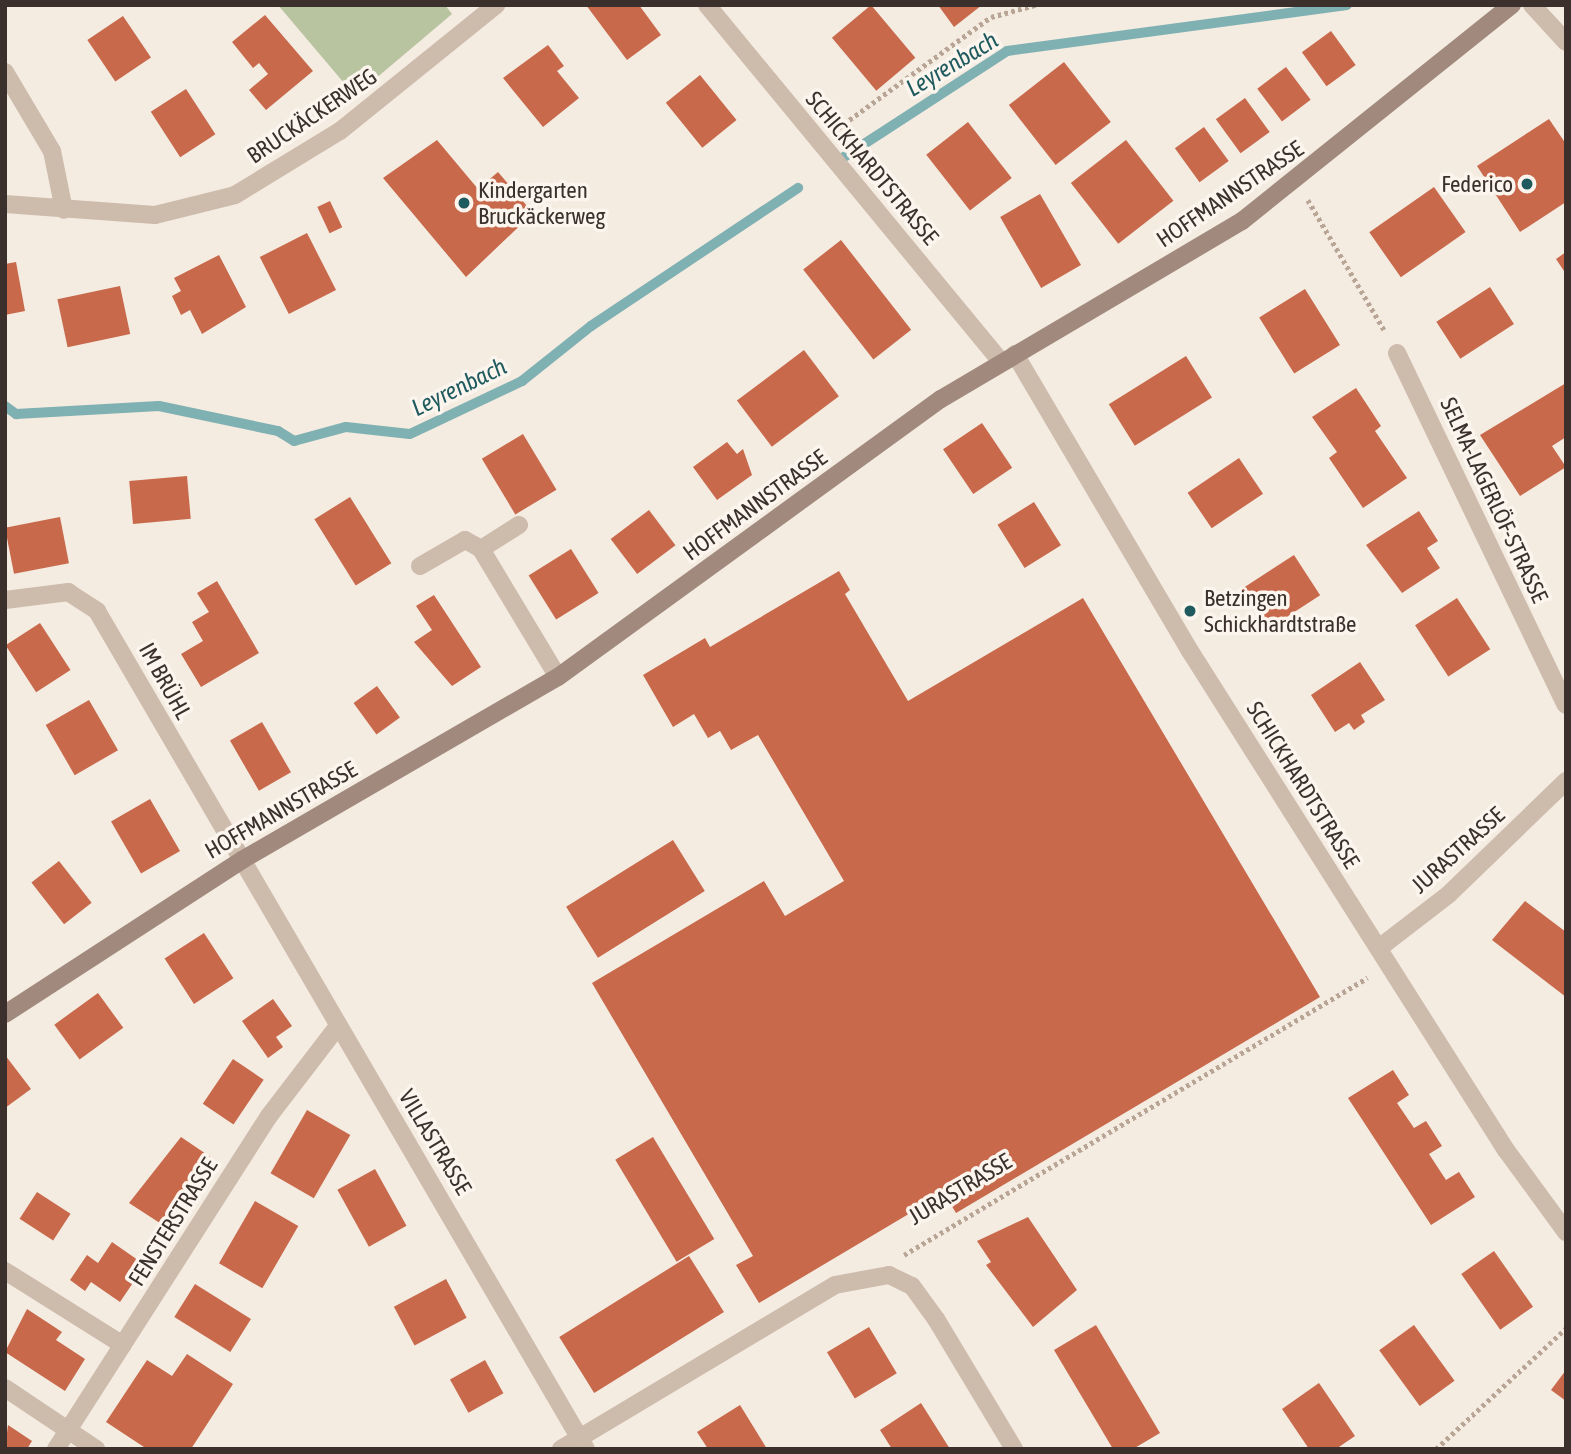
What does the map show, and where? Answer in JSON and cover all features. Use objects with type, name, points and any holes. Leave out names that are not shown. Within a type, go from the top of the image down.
[{"type":"street","name":"BRUCKÄCKERWEG","points":[[5,204],[156,215],[235,195],[324,143],[496,5]]},
{"type":"street","name":"SCHICKHARDTSTRASSE","points":[[707,5],[816,144],[1008,358],[1177,632],[1389,965],[1566,1232]]},
{"type":"street","name":"HOFFMANNSTRASSE","points":[[5,1014],[242,860],[558,677],[1008,358],[1174,263],[1297,181],[1512,5]]},
{"type":"street","points":[[1532,5],[1566,42]]},
{"type":"street","points":[[5,72],[52,151],[64,210]]},
{"type":"street","name":"SELMA-LAGERLÖF-STRASSE","points":[[1397,353],[1566,705]]},
{"type":"street","points":[[481,549],[519,525]]},
{"type":"street","points":[[419,566],[465,540],[481,549],[558,677]]},
{"type":"street","name":"IM BRÜHL","points":[[5,600],[68,592],[97,611],[242,860]]},
{"type":"street","name":"JURASTRASSE","points":[[1379,948],[1449,894],[1566,781]]},
{"type":"street","name":"VILLASTRASSE","points":[[242,860],[582,1443]]},
{"type":"street","name":"FENSTERSTRASSE","points":[[56,1449],[269,1116],[338,1026]]},
{"type":"street","points":[[5,1271],[123,1345]]},
{"type":"street","points":[[561,1449],[582,1443],[835,1285],[889,1275],[912,1286],[936,1319],[1014,1449]]},
{"type":"street","points":[[5,1388],[96,1449]]},
{"type":"path","points":[[816,144],[991,17],[1035,5]]},
{"type":"path","points":[[1297,181],[1397,353]]},
{"type":"path","name":"JURASTRASSE","points":[[889,1275],[911,1246],[1389,965]]},
{"type":"path","points":[[1436,1449],[1566,1328]]},
{"type":"green space","points":[[278,5],[445,5],[452,14],[355,96]]},
{"type":"building","points":[[586,5],[639,5],[661,35],[627,60]]},
{"type":"building","points":[[871,5],[915,58],[876,91],[832,38]]},
{"type":"building","points":[[938,5],[982,5],[954,27]]},
{"type":"building","points":[[265,15],[313,71],[266,110],[249,90],[268,74],[259,63],[253,68],[232,42]]},
{"type":"building","points":[[123,16],[151,57],[115,81],[87,40]]},
{"type":"building","points":[[1331,31],[1356,65],[1327,86],[1302,52]]},
{"type":"building","points":[[548,45],[564,66],[557,71],[579,98],[543,127],[503,78]]},
{"type":"building","points":[[1064,62],[1111,122],[1056,165],[1009,105]]},
{"type":"building","points":[[1286,67],[1311,100],[1282,121],[1257,89]]},
{"type":"building","points":[[700,75],[737,120],[702,148],[666,103]]},
{"type":"building","points":[[186,89],[215,134],[180,157],[151,112]]},
{"type":"building","points":[[1245,98],[1270,132],[1241,153],[1216,119]]},
{"type":"building","name":"Federico","points":[[1549,119],[1566,144],[1566,202],[1520,232],[1477,166]]},
{"type":"building","points":[[968,122],[1012,178],[970,211],[926,155]]},
{"type":"building","points":[[1204,127],[1229,161],[1200,182],[1175,148]]},
{"type":"building","name":"Kindergarten Bruckäckerweg","points":[[437,140],[478,189],[498,172],[533,213],[466,277],[383,178]]},
{"type":"building","points":[[1126,140],[1173,201],[1118,244],[1071,183]]},
{"type":"building","points":[[1434,187],[1466,232],[1401,277],[1369,232]]},
{"type":"building","points":[[1040,194],[1081,265],[1041,288],[1000,217]]},
{"type":"building","points":[[330,201],[342,227],[330,233],[317,207]]},
{"type":"building","points":[[307,233],[336,290],[289,314],[260,257]]},
{"type":"building","points":[[841,240],[911,330],[873,359],[803,270]]},
{"type":"building","points":[[1566,252],[1566,274],[1556,259]]},
{"type":"building","points":[[219,255],[246,307],[202,334],[190,310],[181,315],[172,296],[181,291],[174,278]]},
{"type":"building","points":[[16,262],[25,311],[5,315],[5,264]]},
{"type":"building","points":[[120,286],[130,334],[68,347],[57,299]]},
{"type":"building","points":[[1490,287],[1514,324],[1460,359],[1436,322]]},
{"type":"building","points":[[1305,289],[1340,345],[1294,374],[1259,318]]},
{"type":"building","points":[[804,350],[839,396],[772,447],[737,401]]},
{"type":"building","points":[[1186,356],[1212,398],[1135,446],[1109,404]]},
{"type":"building","points":[[1566,383],[1566,437],[1552,446],[1566,467],[1520,496],[1480,435]]},
{"type":"building","points":[[1356,388],[1381,426],[1375,431],[1407,478],[1363,508],[1329,458],[1337,452],[1312,417]]},
{"type":"building","points":[[982,423],[1012,468],[973,494],[943,449]]},
{"type":"building","points":[[523,434],[556,490],[515,514],[482,459]]},
{"type":"building","points":[[727,442],[737,454],[743,449],[752,475],[717,500],[693,467]]},
{"type":"building","points":[[1239,458],[1263,494],[1212,528],[1188,493]]},
{"type":"building","points":[[187,476],[191,519],[133,524],[129,481]]},
{"type":"building","points":[[350,497],[391,563],[356,585],[314,519]]},
{"type":"building","points":[[1034,502],[1061,545],[1025,568],[998,525]]},
{"type":"building","points":[[649,510],[675,545],[637,574],[611,539]]},
{"type":"building","points":[[1419,511],[1438,541],[1427,548],[1440,568],[1402,593],[1366,545]]},
{"type":"building","points":[[60,517],[69,563],[14,574],[5,528]]},
{"type":"building","points":[[571,549],[599,593],[556,620],[529,575]]},
{"type":"building","points":[[1294,555],[1320,595],[1268,629],[1242,589]]},
{"type":"building","points":[[839,571],[850,590],[845,594],[908,701],[1083,598],[1320,997],[956,1213],[944,1193],[759,1303],[736,1265],[753,1256],[592,983],[764,881],[785,916],[844,881],[758,735],[731,750],[720,731],[708,738],[694,714],[673,727],[643,675],[705,638],[710,647]]},
{"type":"building","points":[[217,581],[259,653],[201,687],[181,654],[203,641],[192,622],[209,612],[197,593]]},
{"type":"building","points":[[434,595],[481,667],[452,686],[414,642],[432,630],[416,606]]},
{"type":"building","points":[[1457,598],[1490,649],[1448,676],[1415,625]]},
{"type":"building","points":[[40,623],[70,670],[36,692],[6,645]]},
{"type":"building","points":[[1360,662],[1385,700],[1361,715],[1365,722],[1354,730],[1349,723],[1335,732],[1311,695]]},
{"type":"building","points":[[377,686],[400,718],[376,735],[354,703]]},
{"type":"building","points":[[89,700],[118,750],[75,775],[46,725]]},
{"type":"building","points":[[262,722],[291,772],[259,791],[230,740]]},
{"type":"building","points":[[150,799],[180,851],[141,873],[111,822]]},
{"type":"building","points":[[673,840],[705,891],[598,958],[566,907]]},
{"type":"building","points":[[59,861],[92,903],[64,924],[31,883]]},
{"type":"building","points":[[1525,901],[1566,932],[1566,997],[1492,940]]},
{"type":"building","points":[[204,933],[233,978],[194,1004],[165,959]]},
{"type":"building","points":[[98,993],[123,1028],[80,1060],[54,1025]]},
{"type":"building","points":[[273,999],[292,1026],[276,1037],[283,1047],[268,1058],[242,1021]]},
{"type":"building","points":[[5,1055],[31,1089],[5,1108]]},
{"type":"building","points":[[233,1059],[264,1080],[233,1124],[203,1104]]},
{"type":"building","points":[[1393,1070],[1409,1095],[1397,1103],[1414,1128],[1426,1121],[1442,1146],[1429,1154],[1446,1180],[1459,1172],[1475,1197],[1431,1225],[1348,1098]]},
{"type":"building","points":[[307,1110],[350,1135],[314,1198],[270,1173]]},
{"type":"building","points":[[181,1137],[212,1158],[166,1227],[129,1203]]},
{"type":"building","points":[[653,1137],[714,1239],[677,1262],[615,1160]]},
{"type":"building","points":[[375,1169],[407,1226],[369,1247],[337,1190]]},
{"type":"building","points":[[37,1192],[71,1214],[53,1241],[20,1219]]},
{"type":"building","points":[[255,1201],[298,1226],[262,1288],[219,1263]]},
{"type":"building","points":[[1028,1217],[1077,1290],[1033,1327],[986,1265],[991,1262],[977,1241]]},
{"type":"building","points":[[112,1242],[145,1265],[120,1302],[91,1282],[85,1291],[70,1280],[87,1255],[98,1263]]},
{"type":"building","points":[[1494,1251],[1533,1307],[1500,1330],[1461,1274]]},
{"type":"building","points":[[689,1256],[724,1312],[594,1393],[559,1337]]},
{"type":"building","points":[[446,1279],[467,1318],[415,1346],[394,1307]]},
{"type":"building","points":[[195,1284],[251,1319],[230,1352],[174,1317]]},
{"type":"building","points":[[27,1309],[62,1332],[56,1340],[85,1359],[65,1391],[5,1352]]},
{"type":"building","points":[[1096,1325],[1160,1433],[1133,1449],[1113,1449],[1054,1350]]},
{"type":"building","points":[[1414,1325],[1455,1381],[1420,1406],[1379,1350]]},
{"type":"building","points":[[869,1327],[897,1373],[855,1399],[827,1352]]},
{"type":"building","points":[[187,1354],[233,1384],[191,1449],[147,1449],[106,1422],[147,1360],[172,1376]]},
{"type":"building","points":[[485,1360],[503,1393],[468,1413],[450,1379]]},
{"type":"building","points":[[1566,1370],[1566,1401],[1551,1390]]},
{"type":"building","points":[[1319,1383],[1355,1436],[1336,1449],[1309,1449],[1282,1409]]},
{"type":"building","points":[[921,1403],[950,1449],[892,1449],[880,1430]]},
{"type":"building","points":[[740,1405],[767,1449],[708,1449],[697,1432]]},
{"type":"building","points":[[8,1425],[32,1441],[27,1449],[5,1449]]},
{"type":"waterway","name":"Leyrenbach","points":[[841,159],[1007,51],[1347,5]]},
{"type":"waterway","name":"Leyrenbach","points":[[5,406],[16,414],[159,406],[278,431],[294,441],[346,427],[410,434],[522,381],[591,326],[798,188]]},
{"type":"place","name":"Federico","points":[[1527,184]]},
{"type":"place","name":"Kindergarten Bruckäckerweg","points":[[464,203]]},
{"type":"place","name":"Betzingen Schickhardtstraße","points":[[1190,611]]}]
